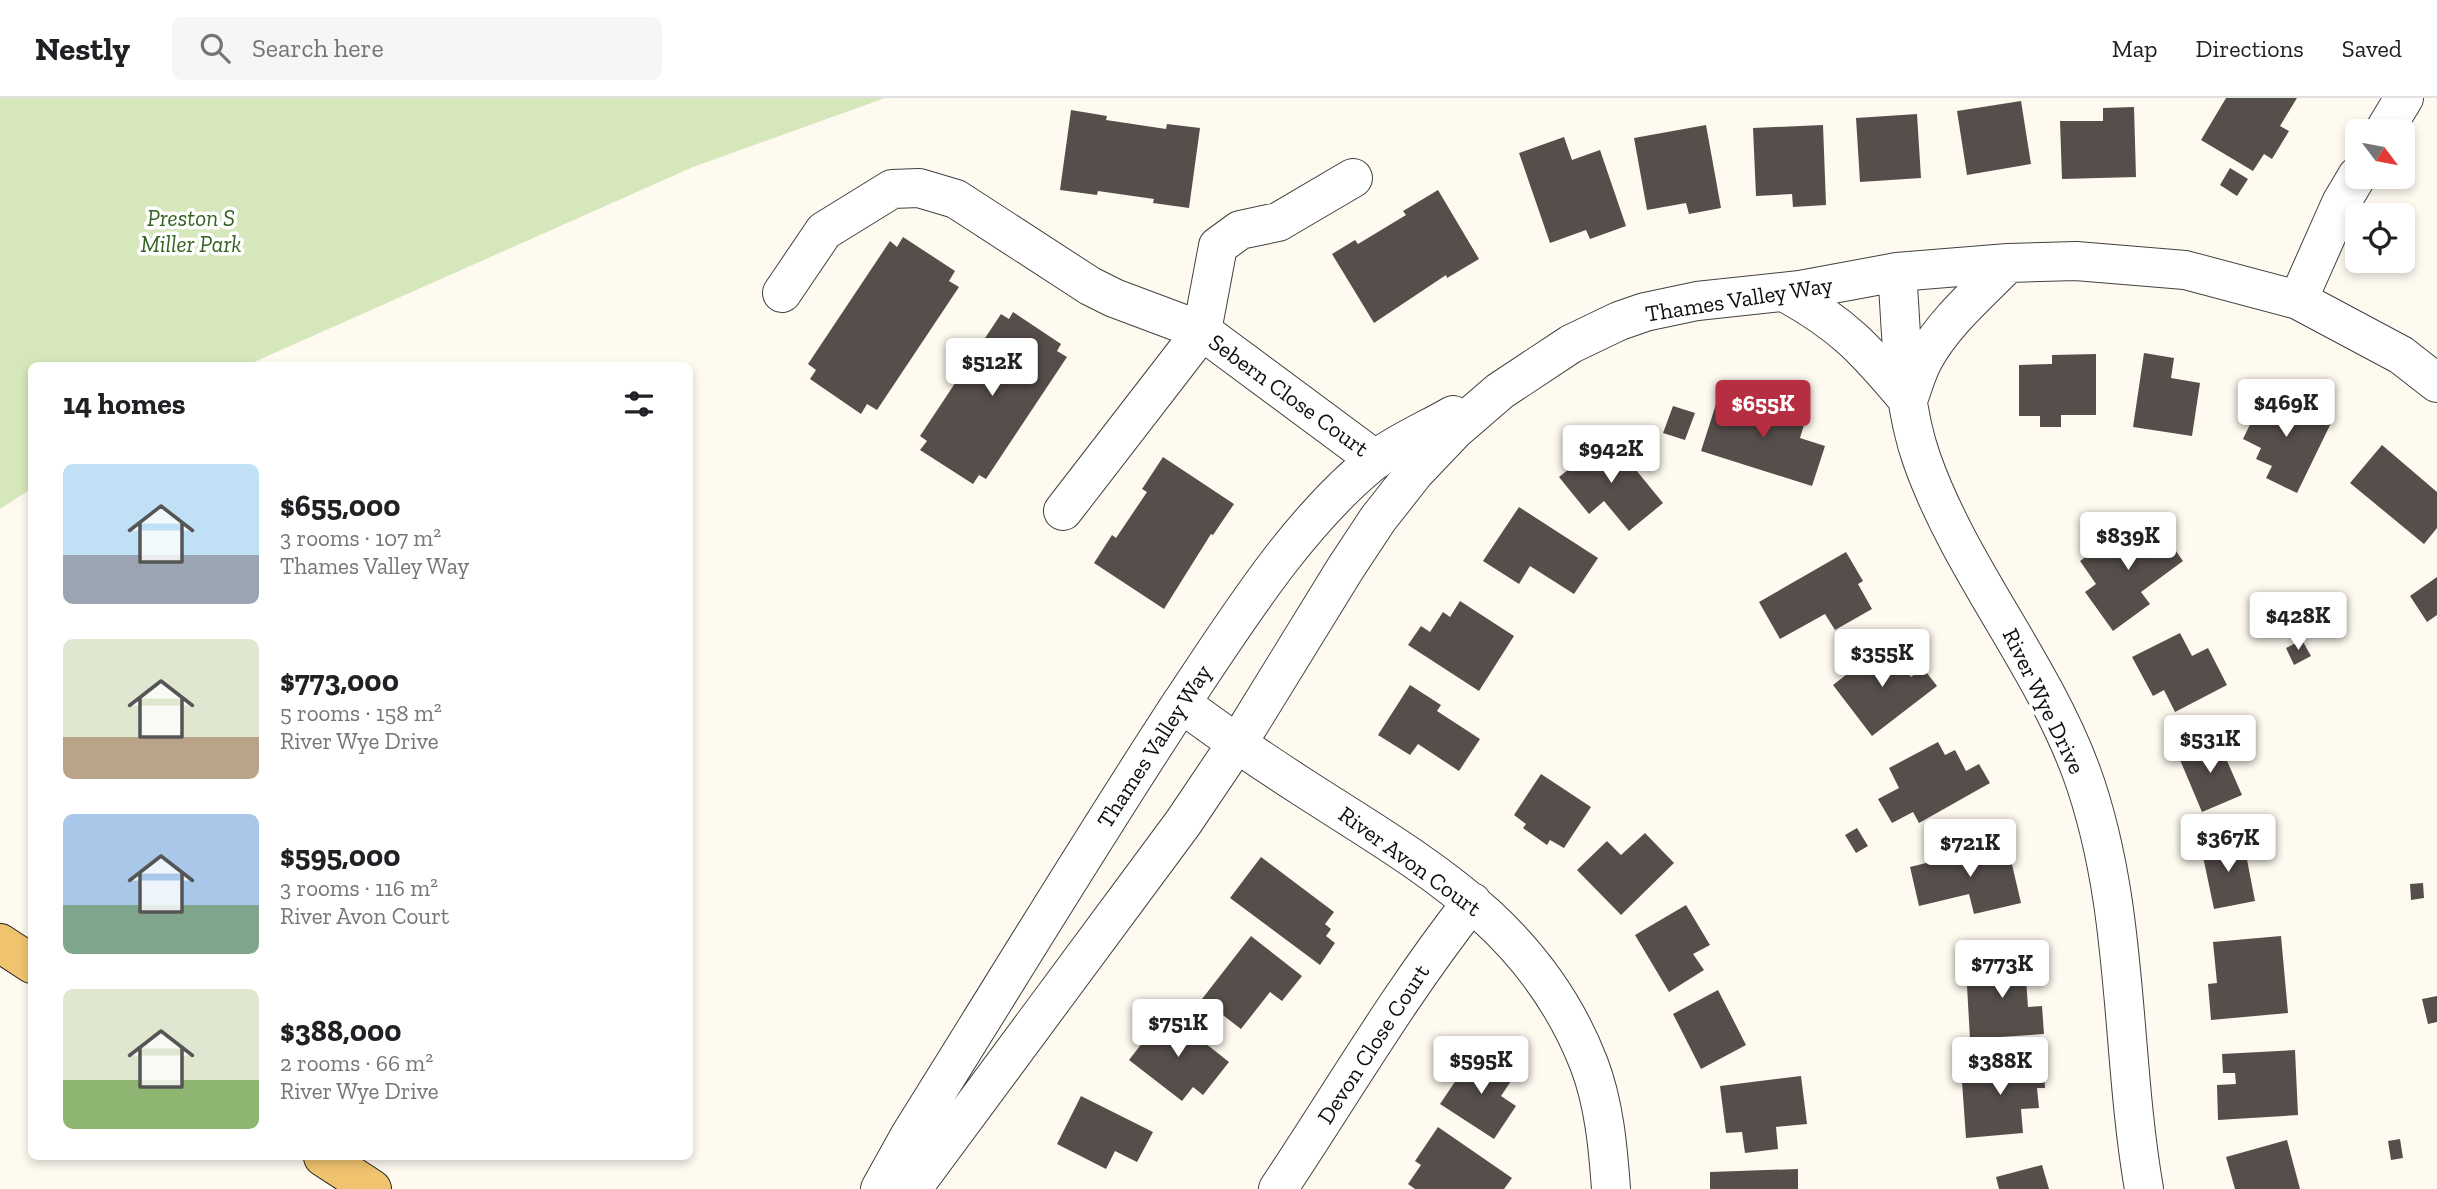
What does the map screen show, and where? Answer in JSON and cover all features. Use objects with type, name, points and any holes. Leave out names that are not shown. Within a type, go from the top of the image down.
[{"type":"main road","points":[[0,943],[28,961]]},
{"type":"main road","points":[[328,1160],[372,1189]]},
{"type":"street","points":[[2391,119],[2404,98]]},
{"type":"street","points":[[1063,512],[1202,331],[1218,246],[1240,230],[1278,222],[1353,178]]},
{"type":"street","name":"Sebern Close Court","points":[[782,293],[824,231],[892,189],[919,188],[956,199],[1090,286],[1114,298],[1202,331],[1377,460]]},
{"type":"street","points":[[2298,300],[2349,189]]},
{"type":"street","name":"Thames Valley Way","points":[[912,1189],[1183,822],[1236,744],[1378,519],[1415,472],[1456,429],[1513,382],[1583,337],[1645,312],[1697,301],[1784,292],[1898,272],[2008,263],[2076,261],[2185,270],[2298,300],[2401,355],[2437,383]]},
{"type":"street","points":[[1784,292],[1829,318],[1848,333],[1909,400],[1924,359],[1936,340],[2008,263]]},
{"type":"street","name":"River Wye Drive","points":[[1898,272],[1909,400],[1921,458],[1954,531],[2044,689],[2080,771],[2094,813],[2117,940],[2136,1135],[2144,1189]]},
{"type":"street","name":"Thames Valley Way","points":[[880,1189],[910,1135],[1181,703],[1243,610],[1283,558],[1343,490],[1377,460],[1513,382]]},
{"type":"street","name":"River Avon Court","points":[[1181,703],[1236,744],[1394,846],[1472,902],[1497,924],[1525,955],[1550,988],[1572,1025],[1589,1065],[1601,1108],[1611,1189]]},
{"type":"street","name":"Devon Close Court","points":[[1278,1189],[1377,1035],[1445,936],[1472,902]]},
{"type":"green space","name":"Preston S Miller Park","points":[[0,98],[885,98],[693,167],[254,362],[28,362],[28,491],[0,509]]},
{"type":"building","points":[[2226,98],[2297,98],[2280,126],[2289,131],[2272,159],[2264,154],[2253,171],[2201,140]]},
{"type":"building","points":[[2021,101],[2031,164],[1967,175],[1957,111]]},
{"type":"building","points":[[2134,107],[2136,177],[2062,179],[2060,121],[2103,121],[2103,108]]},
{"type":"building","points":[[1071,110],[1107,116],[1106,120],[1166,129],[1167,124],[1200,128],[1189,208],[1153,203],[1154,199],[1098,191],[1097,195],[1060,190]]},
{"type":"building","points":[[1917,114],[1921,178],[1860,182],[1856,118]]},
{"type":"building","points":[[1706,125],[1721,208],[1689,214],[1686,203],[1647,210],[1634,138]]},
{"type":"building","points":[[1823,125],[1826,205],[1793,207],[1792,194],[1756,196],[1753,128]]},
{"type":"building","points":[[1564,137],[1572,160],[1600,150],[1626,226],[1590,239],[1586,230],[1550,243],[1519,153]]},
{"type":"building","points":[[2230,168],[2248,179],[2237,196],[2220,185]]},
{"type":"building","points":[[1438,190],[1479,259],[1447,278],[1446,275],[1374,323],[1332,254],[1355,240],[1358,244],[1406,215],[1403,211]]},
{"type":"building","points":[[903,237],[955,271],[949,281],[959,287],[877,410],[867,404],[861,414],[810,379],[816,370],[808,364],[890,241],[897,247]]},
{"type":"building","points":[[1013,312],[1061,344],[1057,351],[1067,357],[986,479],[979,475],[973,484],[920,450],[927,441],[920,436],[1001,314],[1009,319]]},
{"type":"building","points":[[2144,353],[2174,358],[2171,378],[2200,383],[2192,436],[2133,427]]},
{"type":"building","points":[[2096,354],[2096,415],[2061,415],[2061,427],[2040,427],[2040,416],[2019,416],[2019,365],[2052,364],[2052,355]]},
{"type":"building","points":[[2267,389],[2332,421],[2297,493],[2266,478],[2272,466],[2256,459],[2261,448],[2243,439]]},
{"type":"building","points":[[1750,395],[1792,408],[1788,420],[1804,425],[1800,438],[1825,446],[1812,486],[1701,451],[1718,398],[1746,407]]},
{"type":"building","points":[[1673,406],[1695,413],[1685,440],[1663,433]]},
{"type":"building","points":[[1609,437],[1663,503],[1629,531],[1604,501],[1589,514],[1559,477]]},
{"type":"building","points":[[2382,445],[2437,492],[2437,528],[2424,544],[2350,483]]},
{"type":"building","points":[[1163,457],[1234,504],[1213,535],[1211,534],[1164,609],[1094,563],[1112,535],[1116,538],[1147,492],[1142,489]]},
{"type":"building","points":[[1519,507],[1598,558],[1574,594],[1530,566],[1519,584],[1483,561]]},
{"type":"building","points":[[2154,520],[2183,561],[2141,592],[2150,604],[2113,631],[2085,592],[2096,584],[2080,561],[2123,531],[2128,538]]},
{"type":"building","points":[[1846,552],[1863,581],[1858,584],[1872,609],[1835,630],[1825,614],[1780,639],[1759,602]]},
{"type":"building","points":[[2437,577],[2437,615],[2427,622],[2410,596]]},
{"type":"building","points":[[1460,601],[1514,636],[1479,691],[1408,645],[1421,626],[1430,632],[1443,612],[1450,617]]},
{"type":"building","points":[[2322,602],[2335,616],[2319,631],[2307,616]]},
{"type":"building","points":[[2180,633],[2192,656],[2208,648],[2227,685],[2175,712],[2164,690],[2153,696],[2132,657]]},
{"type":"building","points":[[2302,640],[2311,656],[2294,665],[2286,648]]},
{"type":"building","points":[[1886,644],[1911,677],[1923,668],[1937,686],[1872,736],[1833,685]]},
{"type":"building","points":[[1410,685],[1441,705],[1437,711],[1480,739],[1459,771],[1418,744],[1410,755],[1378,735]]},
{"type":"building","points":[[2217,738],[2242,795],[2202,812],[2178,755]]},
{"type":"building","points":[[1938,742],[1945,755],[1955,750],[1966,771],[1979,764],[1990,783],[1919,823],[1913,812],[1892,823],[1878,799],[1899,788],[1889,768]]},
{"type":"building","points":[[1541,774],[1591,807],[1564,848],[1550,840],[1547,845],[1523,828],[1526,824],[1514,815]]},
{"type":"building","points":[[1857,828],[1868,846],[1856,853],[1845,835]]},
{"type":"building","points":[[1645,833],[1674,863],[1621,915],[1577,870],[1607,841],[1621,855]]},
{"type":"building","points":[[2243,839],[2255,901],[2214,909],[2201,847]]},
{"type":"building","points":[[2007,843],[2021,903],[1974,914],[1969,894],[1919,906],[1910,867]]},
{"type":"building","points":[[1261,857],[1334,912],[1325,924],[1331,929],[1326,936],[1335,943],[1320,965],[1230,898]]},
{"type":"building","points":[[2423,883],[2424,898],[2411,900],[2410,884]]},
{"type":"building","points":[[1686,905],[1710,945],[1693,954],[1704,970],[1669,992],[1635,935]]},
{"type":"building","points":[[1251,936],[1302,976],[1282,1001],[1270,992],[1241,1029],[1202,999]]},
{"type":"building","points":[[2281,936],[2288,1013],[2211,1020],[2208,984],[2217,983],[2213,942]]},
{"type":"building","points":[[2024,952],[2028,1007],[2042,1006],[2044,1034],[1970,1039],[1966,968],[1993,966],[1992,955]]},
{"type":"building","points":[[1718,990],[1746,1045],[1701,1069],[1673,1014]]},
{"type":"building","points":[[2437,996],[2437,1022],[2428,1024],[2422,999]]},
{"type":"building","points":[[1166,1012],[1229,1062],[1203,1095],[1193,1087],[1182,1101],[1129,1060]]},
{"type":"building","points":[[2295,1050],[2298,1115],[2218,1120],[2217,1085],[2236,1084],[2235,1073],[2223,1073],[2222,1054]]},
{"type":"building","points":[[1475,1052],[1513,1078],[1501,1096],[1516,1106],[1494,1139],[1440,1104]]},
{"type":"building","points":[[2043,1061],[2045,1088],[2037,1088],[2039,1108],[2021,1109],[2023,1133],[1966,1138],[1961,1068]]},
{"type":"building","points":[[1801,1076],[1807,1124],[1776,1127],[1778,1149],[1745,1153],[1742,1132],[1726,1133],[1720,1086]]},
{"type":"building","points":[[1081,1096],[1153,1132],[1137,1162],[1115,1151],[1106,1169],[1057,1144]]},
{"type":"building","points":[[1438,1127],[1512,1178],[1504,1189],[1415,1189],[1408,1184],[1421,1165],[1415,1161]]},
{"type":"building","points":[[2400,1139],[2403,1158],[2391,1160],[2388,1141]]},
{"type":"building","points":[[2287,1140],[2300,1189],[2235,1189],[2226,1157]]},
{"type":"building","points":[[2042,1165],[2049,1189],[1999,1189],[1996,1177]]},
{"type":"building","points":[[1798,1169],[1798,1189],[1710,1189],[1710,1172]]}]
